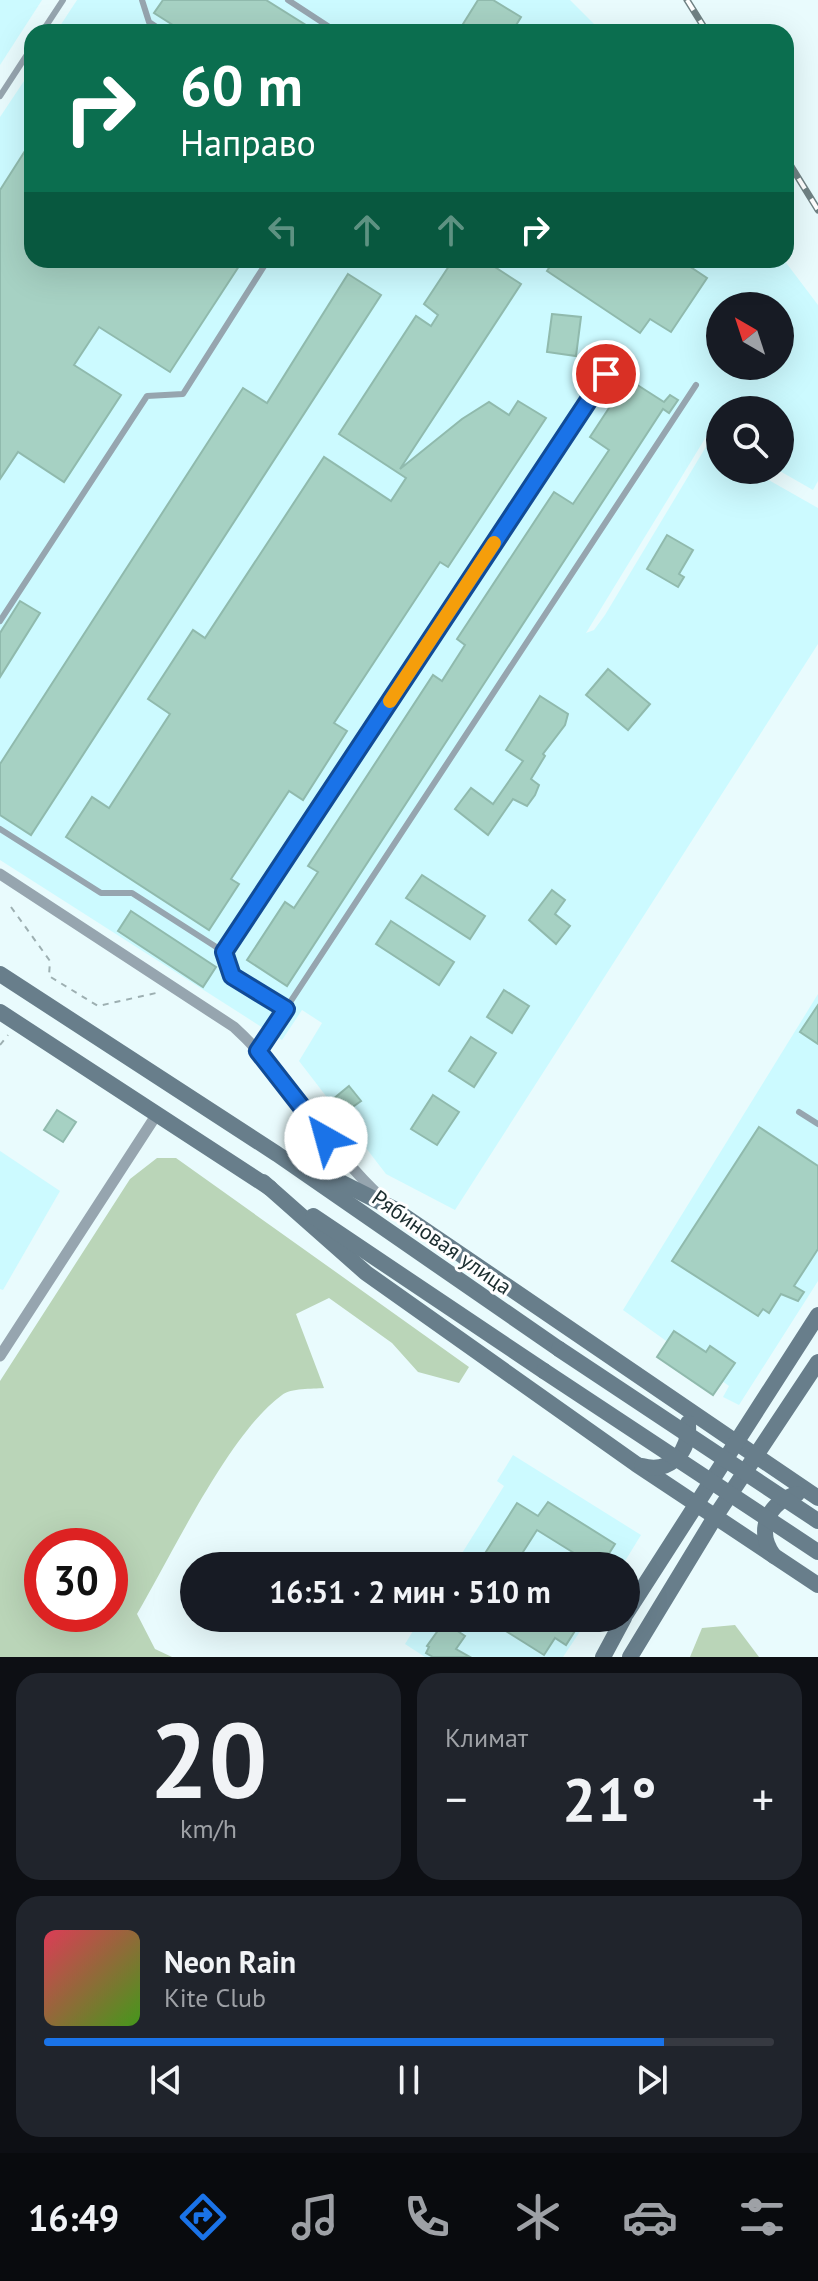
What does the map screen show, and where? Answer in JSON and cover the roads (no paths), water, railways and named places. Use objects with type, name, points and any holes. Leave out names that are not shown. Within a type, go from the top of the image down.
[{"type":"main road","name":"Рябиновая улица","points":[[0,974],[277,1154],[559,1349],[818,1521]]},
{"type":"main road","points":[[0,1012],[263,1182],[818,1552]]},
{"type":"main road","points":[[277,1154],[330,1175],[394,1209],[818,1498]]},
{"type":"main road","points":[[263,1182],[366,1273],[636,1464],[818,1585]]},
{"type":"main road","points":[[640,1592],[818,1315]]},
{"type":"main road","points":[[630,1657],[715,1517],[818,1362]]},
{"type":"main road","points":[[636,1464],[662,1467],[684,1451],[689,1425],[674,1402]]},
{"type":"main road","points":[[776,1558],[765,1538],[768,1515],[785,1498],[796,1494],[818,1498]]},
{"type":"main road","points":[[603,1657],[616,1632]]},
{"type":"street","points":[[0,874],[215,1012],[258,1051],[341,1157],[394,1209]]},
{"type":"street","points":[[0,1356],[157,1114]]},
{"type":"lane","points":[[47,24],[63,0]]},
{"type":"lane","points":[[142,0],[152,24]]},
{"type":"lane","points":[[288,0],[325,24]]},
{"type":"lane","points":[[0,96],[24,59]]},
{"type":"lane","points":[[0,621],[147,396],[183,394],[263,268]]},
{"type":"lane","points":[[224,952],[606,374]]},
{"type":"lane","points":[[258,1051],[696,385]]},
{"type":"lane","points":[[0,829],[101,893],[132,893],[224,952],[232,976],[286,1009]]},
{"type":"lane","points":[[799,1112],[818,1124]]},
{"type":"railway","points":[[687,0],[702,24]]},
{"type":"railway","points":[[794,171],[818,210]]}]
